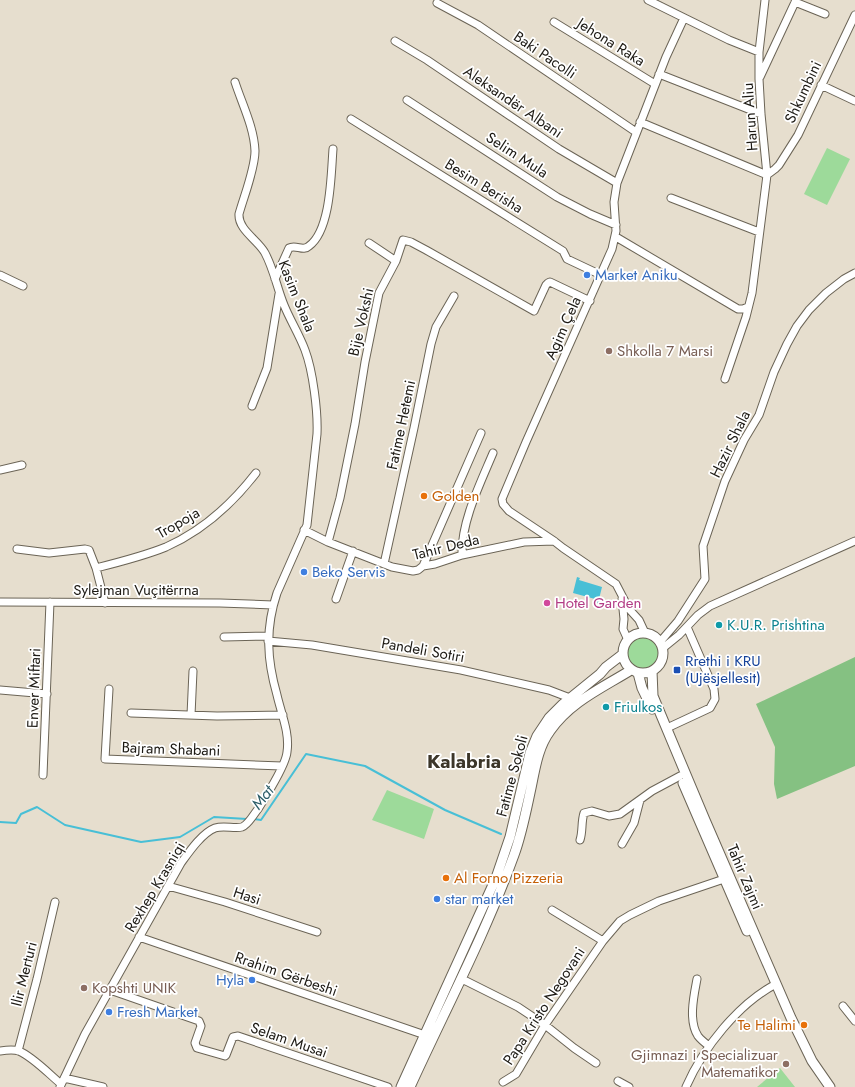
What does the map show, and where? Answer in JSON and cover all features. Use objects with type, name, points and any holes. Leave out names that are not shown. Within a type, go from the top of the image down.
[{"type":"street","points":[[648,0],[729,40],[759,52]]},
{"type":"street","name":"Harun Aliu","points":[[726,379],[746,317],[753,288],[767,174],[761,114],[759,52],[765,0]]},
{"type":"street","points":[[760,79],[796,1],[825,14]]},
{"type":"street","name":"Baki Pacolli","points":[[437,3],[478,25],[636,132]]},
{"type":"street","name":"Shkumbini","points":[[767,174],[779,165],[798,136],[855,15]]},
{"type":"street","name":"Agim Çela","points":[[645,633],[639,620],[629,609],[618,586],[554,541],[509,512],[503,504],[502,499],[612,249],[616,237],[614,202],[617,183],[659,74],[684,18]]},
{"type":"street","name":"Jehona Raka","points":[[554,22],[655,84]]},
{"type":"street","name":"Aleksandër Albani","points":[[395,42],[427,60],[559,149],[617,183]]},
{"type":"street","points":[[659,74],[761,114]]},
{"type":"street","name":"Kasim Shala","points":[[235,82],[250,124],[255,152],[239,218],[244,228],[264,251],[279,293],[305,351],[311,373],[317,412],[317,434],[309,516],[304,530]]},
{"type":"street","points":[[821,85],[855,101]]},
{"type":"street","name":"Selim Mula","points":[[407,100],[557,197],[590,214],[616,224]]},
{"type":"street","name":"Besim Berisha","points":[[351,119],[563,251],[567,259],[600,275]]},
{"type":"street","points":[[640,122],[767,174]]},
{"type":"street","points":[[275,279],[289,248],[292,246],[302,249],[307,248],[313,243],[319,234],[329,197],[333,149]]},
{"type":"street","points":[[671,198],[759,232]]},
{"type":"street","points":[[616,237],[738,309],[748,307]]},
{"type":"street","name":"Bije Vokshi","points":[[328,542],[340,498],[379,293],[396,261],[404,240],[426,250],[534,311],[548,282],[590,300]]},
{"type":"street","points":[[369,243],[396,261]]},
{"type":"street","name":"Hazir Shala","points":[[661,645],[706,579],[703,546],[725,481],[744,440],[759,415],[774,372],[787,344],[797,326],[809,310],[844,279],[855,273]]},
{"type":"street","points":[[0,275],[22,286]]},
{"type":"street","points":[[252,406],[267,368],[279,293]]},
{"type":"street","name":"Fatime Hetemi","points":[[384,564],[413,435],[431,344],[436,327],[454,296]]},
{"type":"street","points":[[422,566],[481,433]]},
{"type":"street","points":[[462,555],[464,534],[470,514],[493,453]]},
{"type":"street","points":[[0,470],[22,464]]},
{"type":"street","name":"Tropoja","points":[[96,568],[150,553],[183,538],[229,505],[256,473]]},
{"type":"street","name":"Tahir Deda","points":[[304,530],[328,542],[392,567],[413,570],[418,570],[422,566],[435,564],[462,555],[524,542],[554,541]]},
{"type":"street","name":"Rexhep Krasniqi","points":[[61,1083],[139,937],[188,852],[209,831],[221,827],[242,827],[250,819],[268,792],[287,756],[288,746],[283,715],[271,669],[268,638],[273,605],[281,582],[304,530]]},
{"type":"street","points":[[661,645],[679,635],[698,614],[710,606],[855,541]]},
{"type":"street","points":[[17,548],[49,554],[85,549],[89,550],[96,568],[105,603]]},
{"type":"street","points":[[336,599],[353,551]]},
{"type":"street","points":[[621,595],[624,619],[623,629],[628,640]]},
{"type":"street","name":"Sylejman Vuçitërrna","points":[[0,602],[220,603],[273,605]]},
{"type":"street","name":"Enver Miftari","points":[[43,775],[50,602]]},
{"type":"street","points":[[667,728],[710,708],[716,700],[714,689],[687,627]]},
{"type":"street","points":[[645,633],[653,635],[661,645],[663,655],[662,661],[652,671],[635,671],[625,662],[623,654],[624,646],[634,635],[645,633]]},
{"type":"street","points":[[224,637],[268,638]]},
{"type":"street","name":"Pandeli Sotiri","points":[[268,638],[461,670],[549,690],[570,698]]},
{"type":"street","name":"Fatime Sokoli","points":[[401,1087],[477,921],[501,864],[514,823],[533,743],[545,722],[570,698],[623,654]]},
{"type":"street","points":[[191,715],[194,671]]},
{"type":"street","name":"Tahir Zajmi","points":[[635,671],[724,879],[774,986],[806,1050],[830,1087]]},
{"type":"street","name":"Fatime Sokoli","points":[[410,1087],[504,881],[523,825],[539,755],[544,740],[557,722],[577,704],[596,690],[635,671]]},
{"type":"street","name":"Tahir Zajmi","points":[[652,671],[653,696],[801,1052],[823,1087]]},
{"type":"street","name":"Bajram Shabani","points":[[109,689],[105,759],[282,766]]},
{"type":"street","points":[[0,690],[47,694]]},
{"type":"street","points":[[131,713],[191,715],[283,715]]},
{"type":"street","points":[[580,840],[583,831],[581,821],[584,813],[592,811],[609,816],[615,815],[680,776]]},
{"type":"street","points":[[622,844],[634,823],[640,800]]},
{"type":"street","name":"Papa Kristo Negovani","points":[[503,1082],[516,1074],[545,1025],[603,941],[620,921],[643,908],[674,895],[724,879]]},
{"type":"street","name":"Hasi","points":[[168,886],[232,904],[317,932]]},
{"type":"street","name":"Ilir Merturi","points":[[18,1051],[55,902]]},
{"type":"street","name":"Papa Kristo Negovani","points":[[552,910],[603,941]]},
{"type":"street","name":"Rrahim Gërbeshi","points":[[139,937],[425,1035]]},
{"type":"street","points":[[697,979],[693,1000],[693,1022],[698,1036],[709,1046]]},
{"type":"street","points":[[460,980],[466,981],[518,1007],[596,1063]]},
{"type":"street","points":[[686,1087],[709,1046],[719,1034],[747,1005],[774,986]]},
{"type":"street","name":"Selam Musai","points":[[110,990],[199,1021],[201,1026],[195,1043],[197,1048],[225,1056],[233,1037],[238,1036],[388,1087]]},
{"type":"street","points":[[843,1006],[855,1021]]},
{"type":"street","points":[[0,1051],[18,1051],[34,1061],[61,1083],[103,1087]]},
{"type":"street","points":[[618,1081],[629,1087]]},
{"type":"green space","points":[[827,148],[850,159],[827,205],[804,194]]},
{"type":"green space","points":[[640,637],[646,637],[656,644],[659,653],[658,659],[652,666],[646,669],[640,669],[630,662],[627,656],[627,650],[634,640]]},
{"type":"green space","points":[[855,657],[855,766],[777,799],[774,784],[775,747],[756,704]]},
{"type":"green space","points":[[387,790],[434,809],[424,839],[372,820]]},
{"type":"green space","points":[[780,1068],[795,1087],[757,1087]]},
{"type":"water","points":[[577,577],[580,578],[579,580],[602,587],[598,603],[595,602],[595,599],[573,593]]},
{"type":"waterway","name":"Mat","points":[[254,819],[261,820],[306,754],[365,766],[445,810],[501,834]]},
{"type":"waterway","name":"Mat","points":[[0,822],[16,823],[21,814],[37,807],[65,825],[141,842],[180,837],[214,817],[247,819]]},
{"type":"place","name":"Market Aniku","points":[[587,275]]},
{"type":"place","name":"Shkolla 7 Marsi","points":[[609,351]]},
{"type":"place","name":"Golden","points":[[424,496]]},
{"type":"place","name":"Beko Servis","points":[[304,572]]},
{"type":"place","name":"Hotel Garden","points":[[547,603]]},
{"type":"place","name":"K.U.R. Prishtina","points":[[719,625]]},
{"type":"place","name":"Rrethi i KRU (Ujësjellesit)","points":[[677,670]]},
{"type":"place","name":"Friulkos","points":[[606,707]]},
{"type":"place","name":"Al Forno Pizzeria","points":[[446,878]]},
{"type":"place","name":"star market","points":[[437,899]]},
{"type":"place","name":"Hyla","points":[[252,980]]},
{"type":"place","name":"Kopshti UNIK","points":[[84,988]]},
{"type":"place","name":"Fresh Market","points":[[109,1012]]},
{"type":"place","name":"Te Halimi","points":[[804,1025]]},
{"type":"place","name":"Gjimnazi i Specializuar Matematikor","points":[[786,1064]]},
{"type":"district","name":"Kalabria","points":[[464,761]]}]
